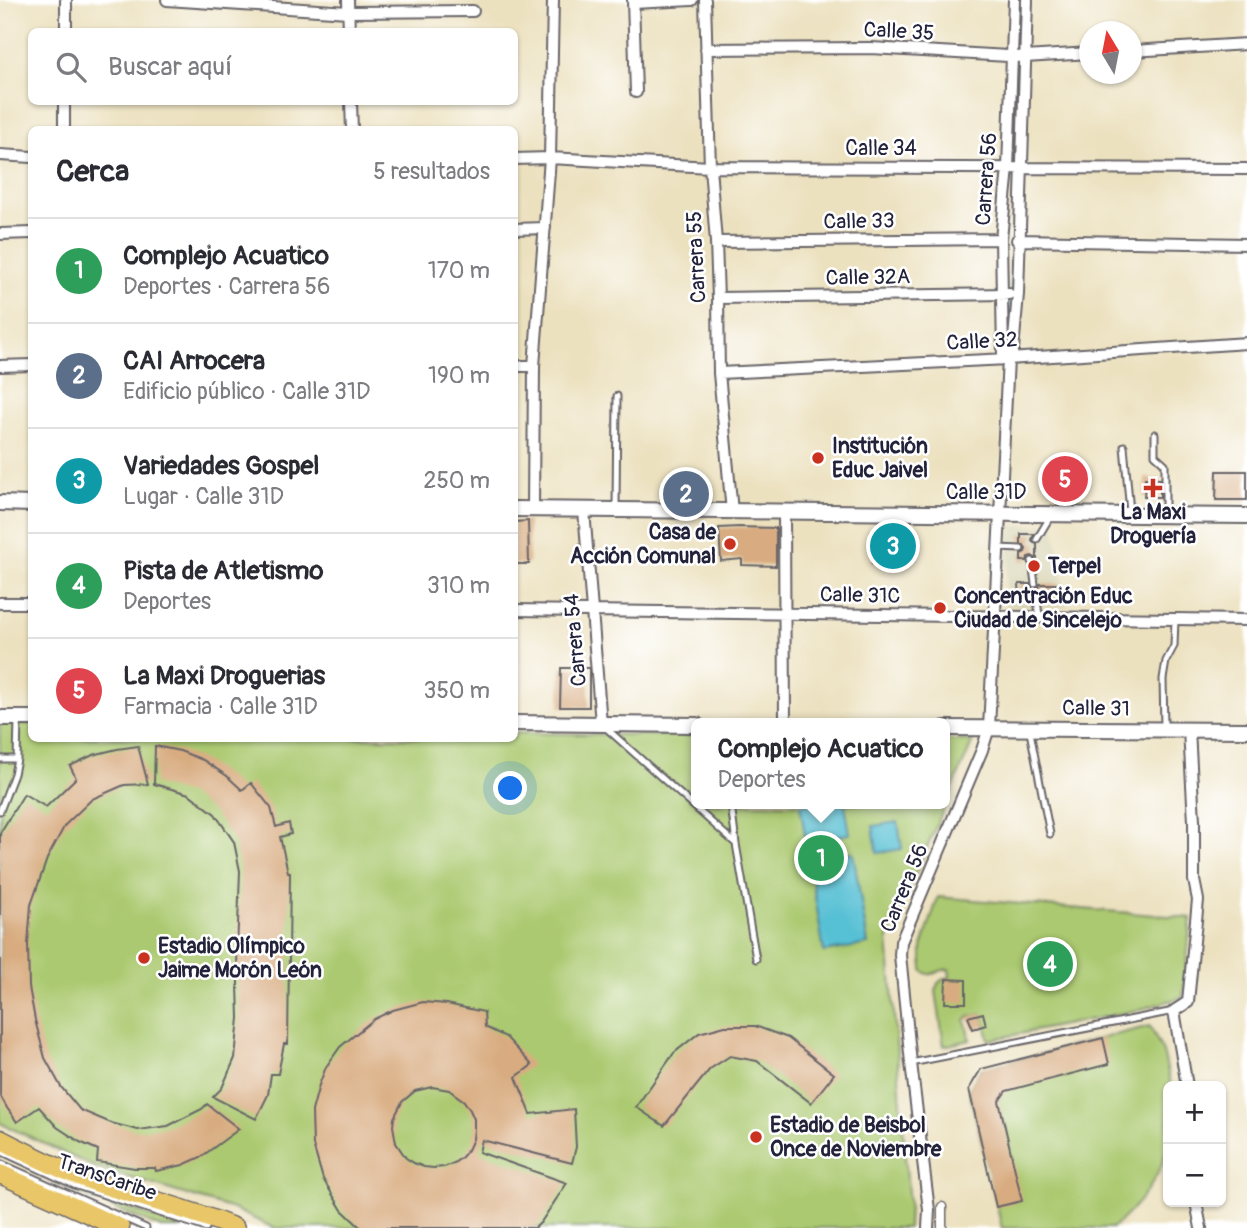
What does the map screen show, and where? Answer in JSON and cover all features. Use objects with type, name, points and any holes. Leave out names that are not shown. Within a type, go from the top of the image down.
[{"type":"highway","points":[[0,1139],[87,1180],[187,1209],[235,1228]]},
{"type":"highway","points":[[0,1174],[120,1228]]},
{"type":"street","points":[[66,0],[66,28]]},
{"type":"street","points":[[167,0],[473,11]]},
{"type":"street","points":[[533,510],[534,366],[550,158],[553,0]]},
{"type":"street","points":[[636,93],[633,1],[692,0]]},
{"type":"street","name":"Carrera 55","points":[[705,0],[719,373],[732,512]]},
{"type":"street","name":"Carrera 56","points":[[1014,0],[1019,57]]},
{"type":"street","name":"Carrera 56","points":[[928,1228],[929,1210],[911,1063],[901,942],[989,728],[1008,359],[1003,355],[1018,240],[1015,168],[1019,57],[1027,0]]},
{"type":"street","points":[[348,6],[349,28]]},
{"type":"street","points":[[1142,50],[1247,44]]},
{"type":"street","name":"Calle 35","points":[[706,49],[871,48],[1019,57],[1079,54]]},
{"type":"street","points":[[64,105],[64,126]]},
{"type":"street","points":[[351,105],[352,126]]},
{"type":"street","points":[[0,155],[28,157]]},
{"type":"street","name":"Calle 34","points":[[518,159],[550,158],[710,167],[1247,169]]},
{"type":"street","name":"Carrera 56","points":[[1011,294],[1001,239],[1015,168]]},
{"type":"street","points":[[518,229],[545,228]]},
{"type":"street","points":[[0,234],[28,233]]},
{"type":"street","name":"Calle 33","points":[[716,242],[1001,239]]},
{"type":"street","points":[[1018,240],[1247,244]]},
{"type":"street","name":"Calle 32A","points":[[718,298],[1011,294]]},
{"type":"street","name":"Calle 32","points":[[719,373],[1008,359],[1247,343]]},
{"type":"street","points":[[0,366],[28,365]]},
{"type":"street","points":[[518,366],[534,366]]},
{"type":"street","points":[[0,503],[28,504]]},
{"type":"street","name":"Calle 31D","points":[[518,509],[1247,516]]},
{"type":"street","name":"Carrera 54","points":[[584,510],[601,724]]},
{"type":"street","points":[[784,513],[785,718]]},
{"type":"street","points":[[0,603],[28,604]]},
{"type":"street","name":"Calle 31C","points":[[518,610],[1247,620]]},
{"type":"street","points":[[0,718],[25,718]]},
{"type":"street","points":[[518,723],[691,725]]},
{"type":"street","name":"Calle 31","points":[[950,728],[1247,730]]},
{"type":"street","points":[[1186,1081],[1174,1011],[1189,1000],[1198,900],[1194,880],[1189,730]]},
{"type":"street","points":[[1197,1207],[1201,1228]]},
{"type":"street","points":[[942,1208],[942,1228]]},
{"type":"lane","points":[[615,511],[617,396]]},
{"type":"lane","points":[[1155,434],[1155,455],[1165,464],[1165,515]]},
{"type":"lane","points":[[1124,446],[1130,515]]},
{"type":"lane","points":[[1037,539],[1051,514]]},
{"type":"lane","points":[[998,548],[1021,549]]},
{"type":"lane","points":[[1032,561],[1035,584]]},
{"type":"lane","points":[[1037,599],[1039,617]]},
{"type":"lane","points":[[1164,730],[1163,679],[1166,661],[1174,646],[1175,619]]},
{"type":"lane","points":[[0,811],[14,774],[25,718]]},
{"type":"lane","points":[[601,724],[691,804]]},
{"type":"lane","points":[[1030,729],[1050,834]]},
{"type":"lane","points":[[0,759],[17,759]]},
{"type":"lane","points":[[697,809],[736,844]]},
{"type":"lane","points":[[732,809],[756,958]]},
{"type":"lane","points":[[911,1063],[1174,1011]]},
{"type":"lane","name":"TransCaribe","points":[[0,1152],[74,1185],[206,1228]]},
{"type":"lane","name":"TransCaribe","points":[[0,1163],[146,1228]]},
{"type":"shaded area","name":"Terpel","points":[[1009,525],[1054,526],[1067,607],[1005,607]]},
{"type":"green space","points":[[0,724],[28,724],[28,742],[518,742],[518,733],[691,736],[691,809],[944,809],[888,938],[909,1205],[908,1228],[274,1228],[233,1209],[92,1166],[0,1123]]},
{"type":"green space","points":[[950,740],[973,741],[950,794]]},
{"type":"green space","points":[[938,897],[1191,918],[1183,997],[1138,1010],[989,1040],[983,1014],[968,1017],[965,1020],[970,1040],[944,1046],[936,991],[940,981],[950,977],[949,969],[932,974],[922,970],[922,947]]},
{"type":"green space","points":[[1150,1026],[1163,1052],[1170,1081],[1163,1081],[1163,1160],[1148,1190],[1131,1211],[1112,1228],[1002,1228],[969,1090],[981,1069]]},
{"type":"green space","points":[[39,1176],[182,1228],[161,1228]]},
{"type":"water","points":[[801,809],[846,809],[850,834],[806,841]]},
{"type":"water","points":[[898,822],[902,849],[877,853],[873,826]]},
{"type":"water","points":[[853,852],[868,944],[824,952],[809,860]]},
{"type":"building","points":[[1075,460],[1076,497],[1056,498],[1054,461]]},
{"type":"building","points":[[1217,471],[1247,471],[1247,500],[1216,500]]},
{"type":"building","name":"La Maxi Droguería","points":[[1145,478],[1160,479],[1160,497],[1144,497]]},
{"type":"building","points":[[528,521],[529,564],[518,564],[518,522]]},
{"type":"building","points":[[719,528],[776,528],[776,566],[742,565],[742,559],[721,561]]},
{"type":"building","points":[[913,529],[914,562],[872,563],[871,531]]},
{"type":"building","points":[[1021,534],[1034,534],[1032,540],[1037,544],[1037,559],[1032,556],[1028,557],[1027,561],[1021,561],[1021,554],[1026,549],[1021,544]]},
{"type":"building","points":[[1019,584],[1030,584],[1031,588],[1035,589],[1039,588],[1040,584],[1058,584],[1058,599],[1042,599],[1041,595],[1037,594],[1033,595],[1032,599],[1020,599]]},
{"type":"building","points":[[561,668],[589,668],[589,707],[560,707]]},
{"type":"building","points":[[138,746],[148,784],[124,785],[92,799],[65,825],[47,859],[31,905],[29,987],[45,1058],[61,1087],[80,1110],[111,1123],[138,1130],[168,1126],[207,1104],[239,1129],[201,1157],[183,1165],[156,1171],[155,1168],[97,1162],[98,1150],[57,1127],[39,1107],[17,1122],[0,1095],[0,833],[24,794],[46,807],[76,778],[70,766],[93,755]]},
{"type":"building","points":[[155,746],[180,751],[203,760],[242,790],[251,783],[271,808],[276,827],[289,823],[291,834],[280,837],[290,872],[288,1044],[284,1044],[278,1074],[271,1074],[268,1095],[256,1119],[213,1097],[222,1088],[235,1058],[239,1018],[237,952],[240,871],[234,842],[215,814],[189,794],[154,784]]},
{"type":"building","points":[[946,979],[966,980],[966,1003],[945,1003]]},
{"type":"building","points":[[423,1002],[484,1012],[485,1027],[506,1037],[532,1065],[516,1077],[531,1114],[574,1109],[576,1147],[572,1163],[482,1140],[479,1152],[567,1183],[535,1228],[361,1228],[342,1210],[323,1179],[313,1145],[312,1111],[326,1067],[340,1047],[374,1019],[393,1010]],"holes":[[[432,1087],[449,1090],[464,1101],[470,1110],[474,1119],[473,1139],[468,1150],[454,1163],[444,1167],[424,1167],[406,1158],[396,1143],[394,1118],[402,1102],[415,1091]]]},
{"type":"building","points":[[983,1013],[986,1025],[973,1029],[968,1017]]},
{"type":"building","points":[[725,1026],[755,1026],[788,1038],[834,1074],[811,1103],[757,1061],[730,1056],[710,1069],[664,1126],[636,1107],[674,1053],[699,1033]]},
{"type":"building","points":[[1103,1038],[1109,1064],[1006,1091],[999,1101],[1022,1201],[996,1207],[969,1089],[981,1069]]},
{"type":"waterway","points":[[1008,348],[1014,249],[1020,0]]},
{"type":"place","name":"Institución Educ Jaivel","points":[[818,458]]},
{"type":"place","name":"La Maxi Droguerias","points":[[1065,479]]},
{"type":"place","name":"La Maxi Droguería","points":[[1153,488]]},
{"type":"place","name":"CAI Arrocera","points":[[686,494]]},
{"type":"place","name":"Casa de Acción Comunal","points":[[730,544]]},
{"type":"place","name":"Variedades Gospel","points":[[893,546]]},
{"type":"place","name":"Terpel","points":[[1034,566]]},
{"type":"place","name":"Concentración Educ Ciudad de Sincelejo","points":[[940,608]]},
{"type":"place","name":"Complejo Acuatico","points":[[821,858]]},
{"type":"place","name":"Estadio Olímpico Jaime Morón León","points":[[144,958]]},
{"type":"place","name":"Pista de Atletismo","points":[[1050,964]]},
{"type":"place","name":"Estadio de Beisbol Once de Noviembre","points":[[756,1137]]}]
